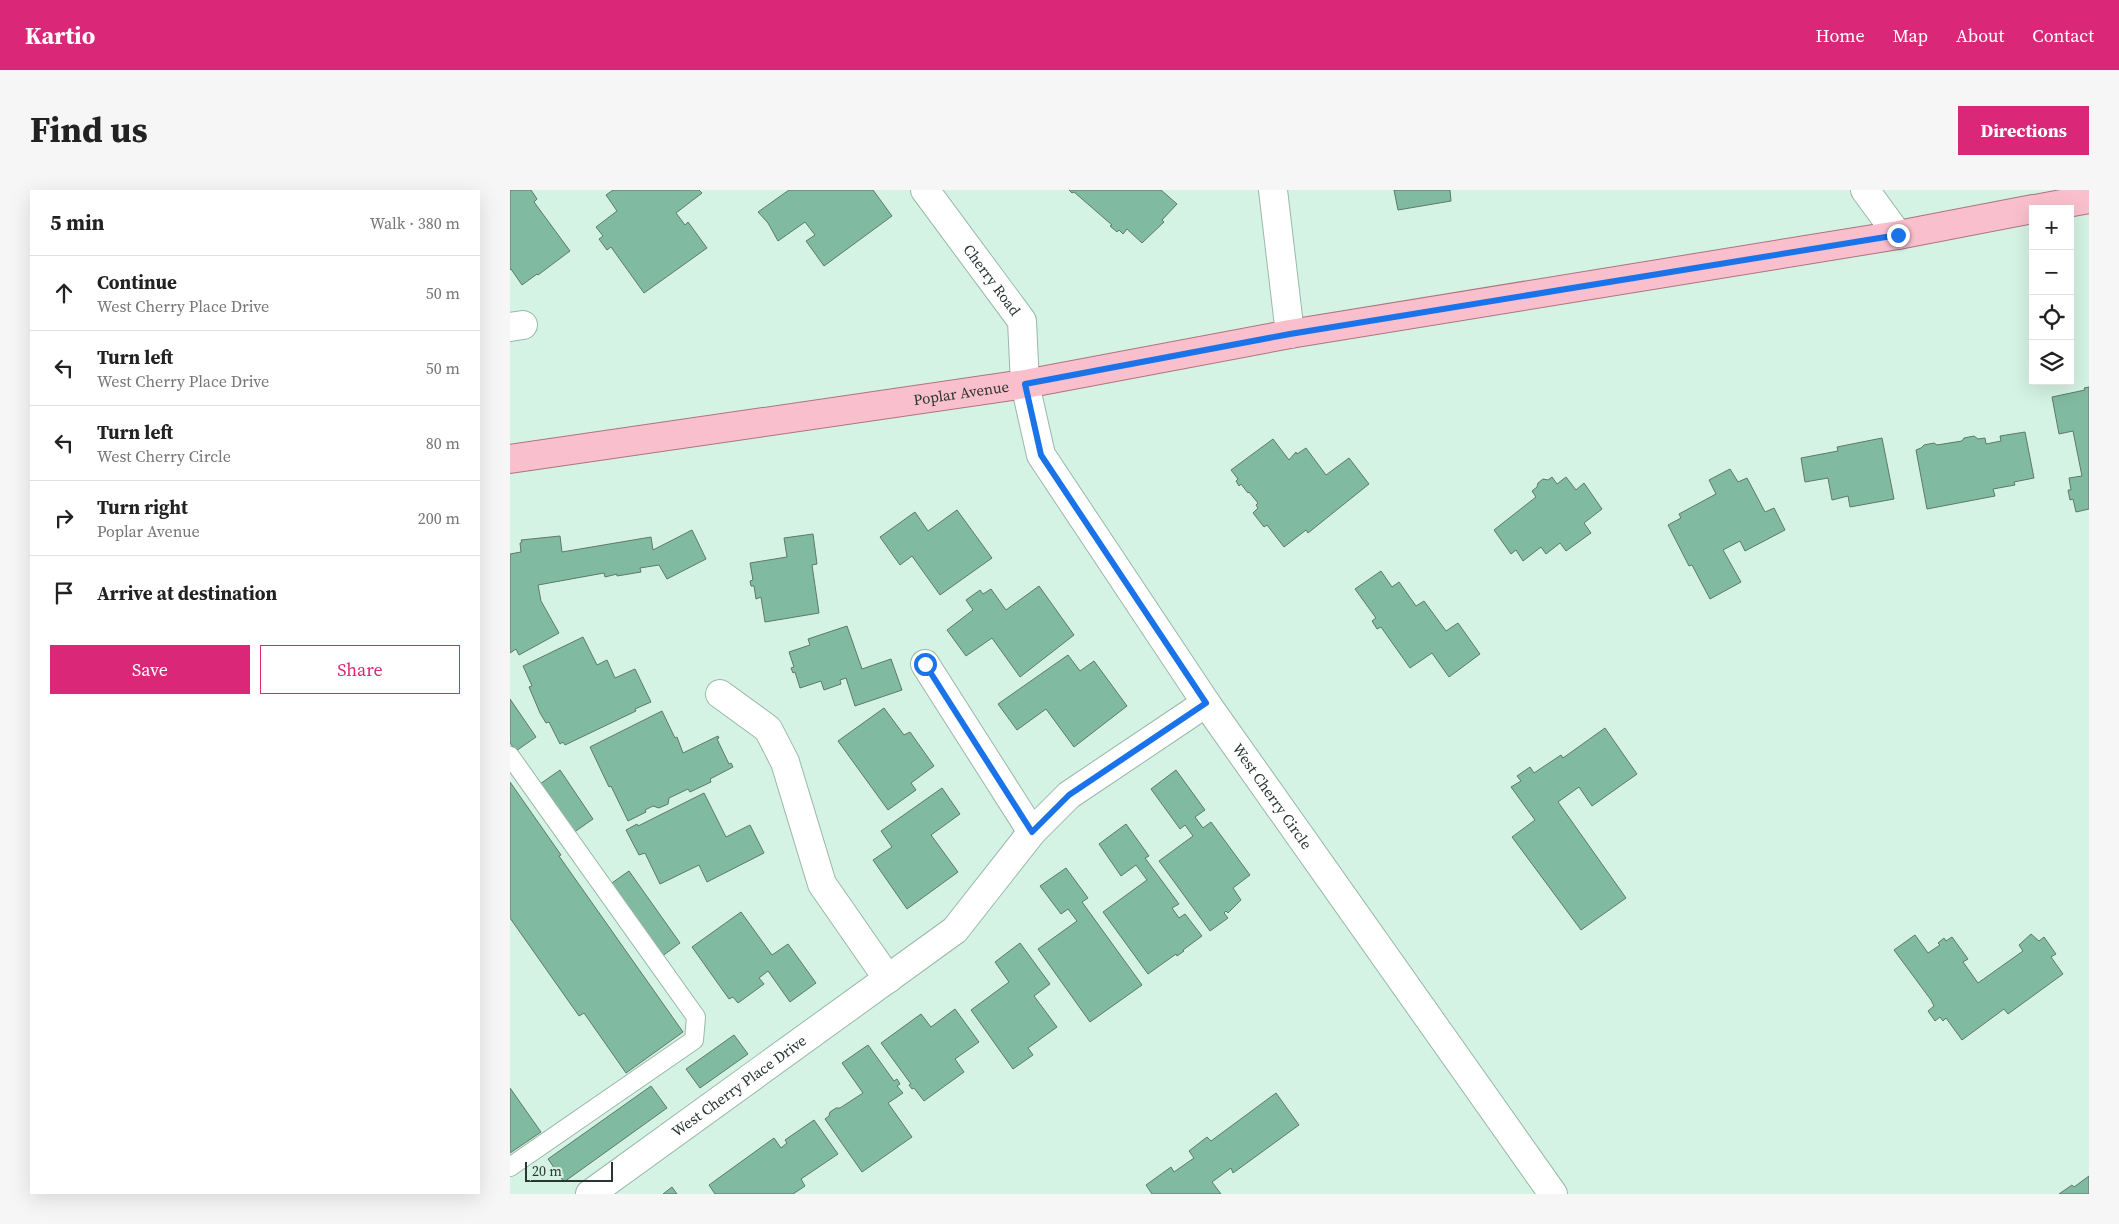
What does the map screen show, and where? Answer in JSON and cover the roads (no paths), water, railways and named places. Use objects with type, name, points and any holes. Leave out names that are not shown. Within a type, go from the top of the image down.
[{"type":"main road","name":"Poplar Avenue","points":[[2054,205],[2089,198]]},
{"type":"main road","name":"Poplar Avenue","points":[[510,459],[1025,384],[1290,334],[1898,235],[2029,210]]},
{"type":"street","name":"Cherry Road","points":[[926,190],[1022,321],[1025,384]]},
{"type":"street","points":[[1273,190],[1290,334]]},
{"type":"street","points":[[1865,190],[1898,235]]},
{"type":"street","name":"West Cherry Circle","points":[[1025,384],[1041,455],[1206,703],[1553,1194]]},
{"type":"street","points":[[925,664],[1032,832]]},
{"type":"street","points":[[720,694],[768,729],[785,762],[822,884],[888,979]]},
{"type":"street","name":"West Cherry Place Drive","points":[[590,1194],[955,930],[1032,832],[1069,795],[1206,703]]},
{"type":"lane","points":[[510,756],[696,1017],[694,1040],[510,1167]]}]
